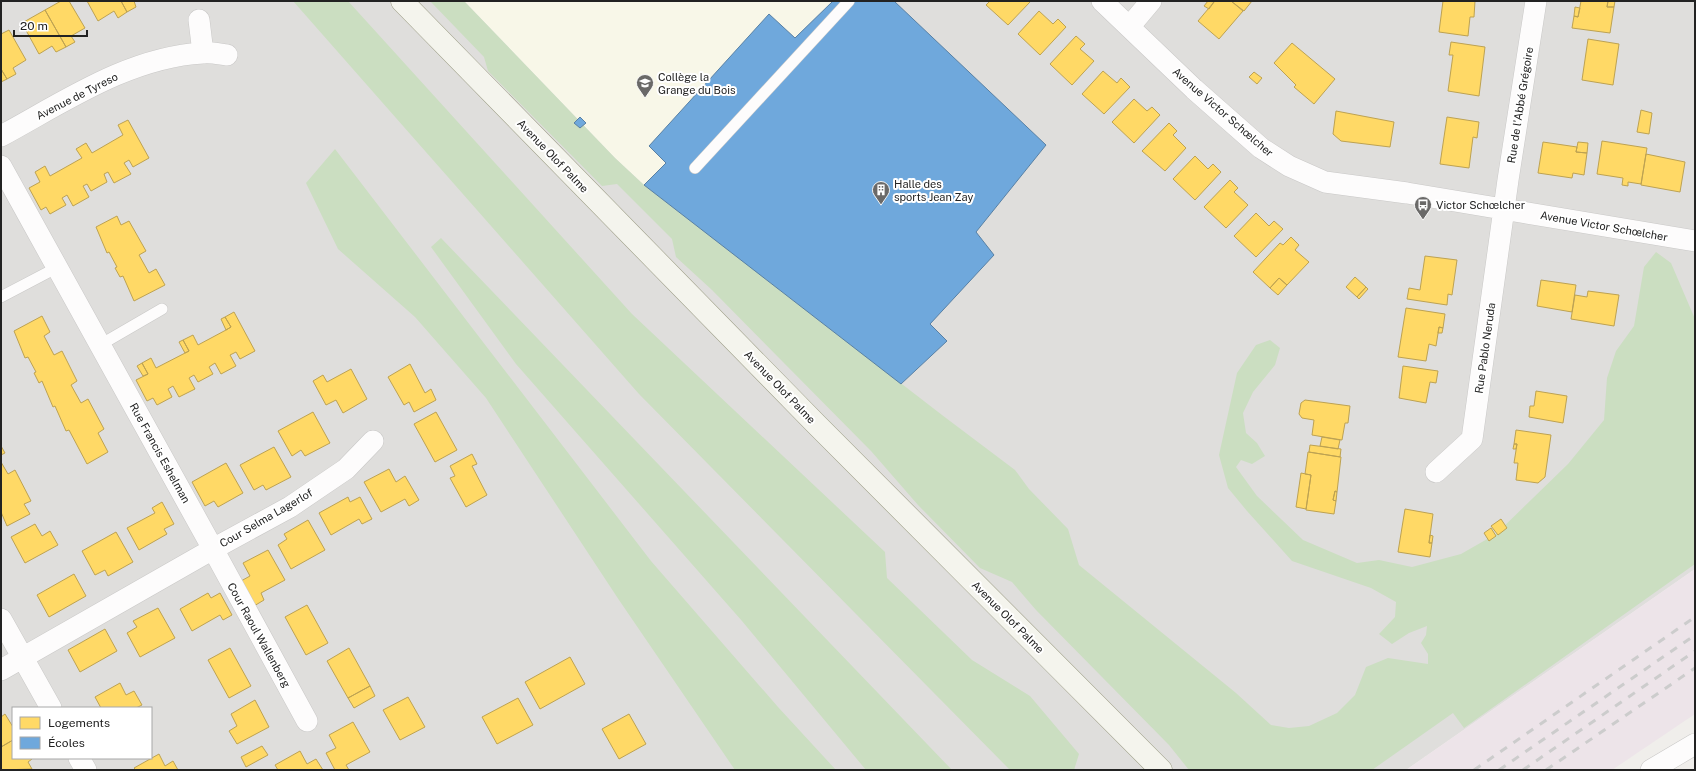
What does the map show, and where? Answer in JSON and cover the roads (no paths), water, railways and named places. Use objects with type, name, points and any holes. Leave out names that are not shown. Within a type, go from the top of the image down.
[{"type":"main road","name":"Avenue Olof Palme","points":[[402,1],[816,424],[1161,770]]},
{"type":"street","name":"Avenue Victor Schœlcher","points":[[1102,1],[1130,26],[1194,89],[1262,148],[1289,166],[1325,182],[1407,192],[1695,241]]},
{"type":"street","points":[[1130,26],[1151,1]]},
{"type":"street","name":"Rue de l'Abbé Grégoire","points":[[1504,209],[1536,1]]},
{"type":"street","points":[[198,20],[203,53]]},
{"type":"street","name":"Avenue de Tyreso","points":[[1,136],[105,80],[156,61],[203,53],[227,55]]},
{"type":"street","name":"Rue Francis Eshelman","points":[[1,166],[212,549]]},
{"type":"street","name":"Rue Pablo Neruda","points":[[1436,472],[1472,439],[1504,209]]},
{"type":"street","name":"Cour Selma Lagerlof","points":[[212,549],[290,506],[346,469],[373,440]]},
{"type":"street","points":[[1,670],[212,549]]},
{"type":"street","name":"Cour Raoul Wallenberg","points":[[212,549],[307,721]]},
{"type":"street","points":[[1,619],[50,707]]},
{"type":"street","points":[[1651,770],[1695,744]]},
{"type":"street","points":[[80,759],[86,770]]},
{"type":"lane","points":[[695,168],[849,1]]},
{"type":"lane","points":[[1,297],[58,267]]},
{"type":"lane","points":[[100,345],[162,309]]},
{"type":"railway","points":[[1474,770],[1695,617]]},
{"type":"railway","points":[[1499,770],[1695,635]]},
{"type":"railway","points":[[1523,770],[1695,651]]},
{"type":"railway","points":[[1546,770],[1695,668]]},
{"type":"place","name":"Collège la Grange du Bois","points":[[645,98]]},
{"type":"place","name":"Halle des sports Jean Zay","points":[[881,205]]},
{"type":"place","name":"Victor Schœlcher","points":[[1423,220]]}]
